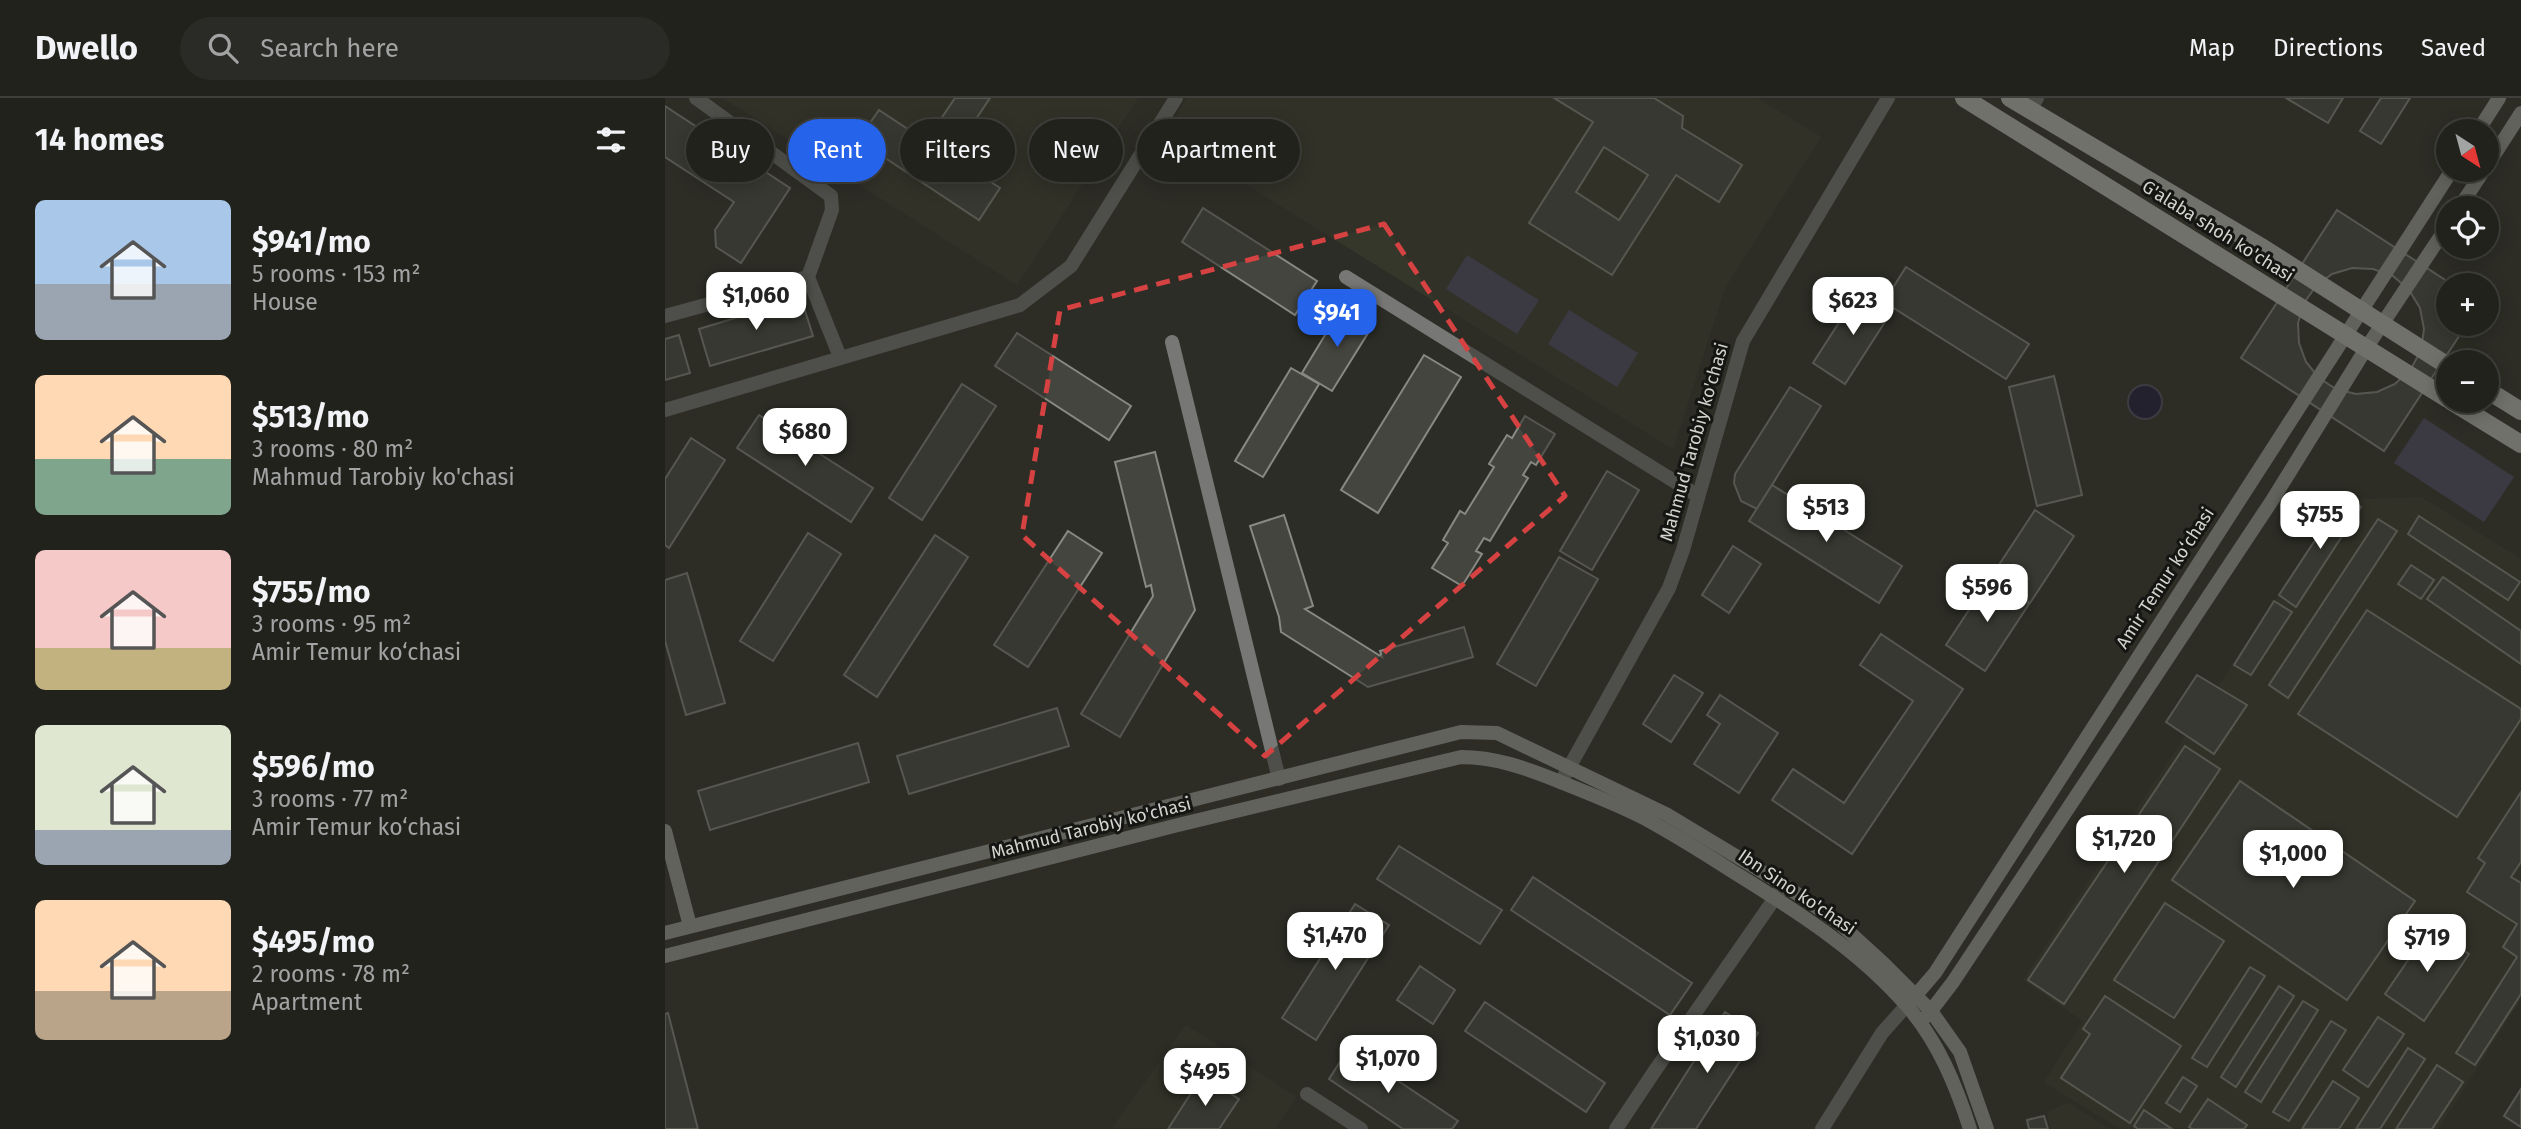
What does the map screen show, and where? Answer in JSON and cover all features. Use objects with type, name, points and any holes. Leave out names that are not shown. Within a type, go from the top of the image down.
[{"type":"main road","name":"G'alaba shoh ko'chasi","points":[[1964,98],[2436,392]]},
{"type":"main road","name":"G'alaba shoh ko'chasi","points":[[2010,98],[2033,104],[2436,358]]},
{"type":"main road","points":[[2485,119],[2499,98]]},
{"type":"main road","points":[[2499,148],[2521,113]]},
{"type":"main road","name":"Amir Temur ko‘chasi","points":[[1912,1000],[1942,962],[2444,182]]},
{"type":"main road","points":[[1921,1023],[1953,982],[2273,499],[2367,347],[2436,243]]},
{"type":"main road","points":[[2499,397],[2521,411]]},
{"type":"main road","name":"G'alaba shoh ko'chasi","points":[[2470,413],[2521,444]]},
{"type":"main road","name":"Mahmud Tarobiy ko'chasi","points":[[665,933],[1461,732],[1497,733],[1666,814],[1838,922],[1912,1000],[1931,1011],[1960,1052],[1987,1129]]},
{"type":"main road","name":"Mahmud Tarobiy ko'chasi","points":[[665,956],[1178,825],[1461,757],[1483,757],[1527,769]]},
{"type":"main road","name":"Ibn Sino ko'chasi","points":[[1527,769],[1645,818],[1776,898],[1833,937],[1912,1000],[1961,1100],[1970,1129]]},
{"type":"main road","points":[[665,831],[690,926]]},
{"type":"street","points":[[696,98],[831,196],[832,210],[808,277],[840,357]]},
{"type":"street","points":[[665,410],[1020,305],[1071,266],[1176,98]]},
{"type":"street","name":"Mahmud Tarobiy ko'chasi","points":[[1561,782],[1669,588],[1743,341],[1888,98]]},
{"type":"street","points":[[665,316],[808,277]]},
{"type":"street","points":[[1346,277],[1698,496]]},
{"type":"street","points":[[1172,342],[1279,779]]},
{"type":"street","points":[[1616,1129],[1784,886]]},
{"type":"street","points":[[1822,1129],[1882,1033],[1912,1000]]},
{"type":"street","points":[[1307,1094],[1361,1129]]},
{"type":"highlighted area","points":[[1384,224],[1565,496],[1265,756],[1022,535],[1060,310]]},
{"type":"shaded area","points":[[723,98],[1138,98],[1123,121],[1123,119],[1029,119],[1029,182],[1084,182],[1017,285],[855,182],[886,182],[886,119],[788,119],[788,139],[774,130],[774,119],[756,119]]},
{"type":"shaded area","points":[[1187,98],[1757,98],[1821,137],[1725,288],[1673,449],[1242,182],[1300,182],[1300,119],[1174,119]]},
{"type":"shaded area","points":[[1467,255],[1539,300],[1517,334],[1446,289]]},
{"type":"shaded area","points":[[1569,310],[1638,353],[1617,387],[1548,344]]},
{"type":"shaded area","points":[[2145,385],[2157,390],[2162,402],[2157,414],[2145,419],[2133,414],[2128,402],[2133,390]]},
{"type":"shaded area","points":[[2424,418],[2514,477],[2484,522],[2394,463]]},
{"type":"shaded area","points":[[2421,497],[2521,559],[2521,999],[2438,1129],[2120,1129],[2044,1082],[2083,1021],[2023,980],[2342,500]]},
{"type":"shaded area","points":[[1186,1025],[1296,1097],[1275,1129],[1112,1128]]},
{"type":"shaded area","points":[[2068,1103],[2110,1129],[2051,1129],[2047,1112]]},
{"type":"building","points":[[955,98],[990,98],[976,119],[941,119]]},
{"type":"building","points":[[1554,98],[1654,98],[1683,116],[1682,128],[1742,165],[1719,202],[1676,175],[1612,275],[1529,223],[1593,122]],"holes":[[[1604,147],[1648,175],[1619,220],[1576,192]]]},
{"type":"building","points":[[2286,98],[2343,98],[2328,123]]},
{"type":"building","points":[[2381,98],[2410,98],[2381,144],[2360,131]]},
{"type":"building","points":[[665,106],[686,120],[686,171],[665,157]]},
{"type":"building","points":[[879,110],[900,124],[900,168],[886,159],[886,119],[873,119]]},
{"type":"building","points":[[774,178],[790,188],[741,263],[716,247],[715,230],[734,202],[703,182],[774,182]]},
{"type":"building","points":[[922,182],[991,182],[1000,188],[979,220]]},
{"type":"building","points":[[1203,208],[1317,281],[1295,315],[1182,242]]},
{"type":"building","points":[[2337,210],[2436,274],[2436,336],[2459,336],[2450,350],[2436,350],[2436,371],[2384,451],[2241,358]],"holes":[[[2352,268],[2373,269],[2393,276],[2409,290],[2420,308],[2424,329],[2421,350],[2411,369],[2395,384],[2377,392],[2356,394],[2336,389],[2319,378],[2306,362],[2299,343],[2298,323],[2304,303],[2316,286],[2332,274]]]},
{"type":"building","points":[[1906,267],[2029,344],[2006,379],[1884,302]]},
{"type":"building","points":[[1860,290],[1892,311],[1845,384],[1813,363]]},
{"type":"building","points":[[801,298],[813,336],[710,366],[699,329]]},
{"type":"building","points":[[1342,307],[1373,325],[1332,391],[1302,373]]},
{"type":"building","points":[[1017,333],[1131,406],[1109,440],[995,366]]},
{"type":"building","points":[[679,335],[690,373],[665,380],[665,339]]},
{"type":"building","points":[[1424,355],[1461,377],[1378,513],[1341,490]]},
{"type":"building","points":[[1291,368],[1319,384],[1263,477],[1235,461]]},
{"type":"building","points":[[2054,376],[2082,495],[2037,506],[2009,387]]},
{"type":"building","points":[[962,384],[996,406],[922,520],[889,498]]},
{"type":"building","points":[[1790,387],[1821,406],[1757,509],[1741,501],[1734,483],[1735,474]]},
{"type":"building","points":[[759,415],[873,488],[851,522],[737,448]]},
{"type":"building","points":[[1525,416],[1555,434],[1536,465],[1531,462],[1523,475],[1528,478],[1490,541],[1484,538],[1476,551],[1482,554],[1462,586],[1432,568],[1448,543],[1443,540],[1460,511],[1465,514],[1494,467],[1489,464],[1507,435],[1512,438]]},
{"type":"building","points":[[691,438],[725,460],[669,548],[665,545],[665,479]]},
{"type":"building","points":[[1155,452],[1195,610],[1120,737],[1081,714],[1153,596],[1151,585],[1146,587],[1115,462]]},
{"type":"building","points":[[1607,471],[1639,490],[1592,570],[1560,551]]},
{"type":"building","points":[[1772,485],[1902,566],[1879,603],[1749,521]]},
{"type":"building","points":[[2344,496],[2361,507],[2296,607],[2279,595]]},
{"type":"building","points":[[2035,510],[2074,536],[2030,603],[1991,577]]},
{"type":"building","points":[[1284,515],[1313,606],[1305,609],[1382,657],[1380,651],[1464,627],[1473,657],[1368,687],[1281,632],[1279,617],[1250,526]]},
{"type":"building","points":[[2419,516],[2520,582],[2508,600],[2408,534]]},
{"type":"building","points":[[2378,519],[2397,531],[2288,698],[2269,685]]},
{"type":"building","points":[[1068,531],[1102,553],[1028,667],[994,645]]},
{"type":"building","points":[[808,533],[841,554],[773,661],[740,641]]},
{"type":"building","points":[[935,535],[968,557],[877,697],[844,675]]},
{"type":"building","points":[[1733,546],[1761,564],[1729,613],[1702,595]]},
{"type":"building","points":[[1559,557],[1598,579],[1536,686],[1497,664]]},
{"type":"building","points":[[2411,565],[2434,580],[2421,599],[2398,584]]},
{"type":"building","points":[[687,573],[725,703],[686,715],[665,641],[665,580]]},
{"type":"building","points":[[2443,577],[2521,631],[2521,664],[2427,599]]},
{"type":"building","points":[[1990,578],[2029,604],[1985,671],[1946,645]]},
{"type":"building","points":[[2274,601],[2292,612],[2251,675],[2234,665]]},
{"type":"building","points":[[2367,610],[2521,709],[2521,719],[2457,817],[2298,714]]},
{"type":"building","points":[[1881,634],[1963,689],[1852,854],[1772,800],[1793,769],[1844,803],[1913,701],[1860,665]]},
{"type":"building","points":[[1674,675],[1703,693],[1671,742],[1643,724]]},
{"type":"building","points":[[2197,675],[2247,705],[2214,754],[2166,722]]},
{"type":"building","points":[[1720,695],[1778,733],[1739,793],[1694,764],[1720,724],[1707,715]]},
{"type":"building","points":[[1057,708],[1069,746],[909,794],[897,756]]},
{"type":"building","points":[[858,743],[869,782],[710,830],[698,791]]},
{"type":"building","points":[[2185,746],[2220,769],[2064,1004],[2028,980]]},
{"type":"building","points":[[2240,781],[2415,901],[2347,1000],[2172,880]]},
{"type":"building","points":[[2521,792],[2521,862],[2511,877],[2521,883],[2521,994],[2475,1065],[2456,1053],[2517,957],[2503,947],[2517,924],[2467,892],[2485,863],[2478,858]]},
{"type":"building","points":[[1399,846],[1502,910],[1480,944],[1377,879]]},
{"type":"building","points":[[1533,877],[1692,983],[1670,1015],[1511,910]]},
{"type":"building","points":[[2165,903],[2224,941],[2174,1018],[2114,980]]},
{"type":"building","points":[[1355,904],[1389,925],[1316,1040],[1282,1018]]},
{"type":"building","points":[[2430,928],[2469,954],[2424,1021],[2385,994]]},
{"type":"building","points":[[1420,966],[1455,990],[1433,1024],[1397,1000]]},
{"type":"building","points":[[2250,967],[2265,976],[2207,1067],[2192,1058]]},
{"type":"building","points":[[2279,986],[2294,996],[2236,1087],[2221,1077]]},
{"type":"building","points":[[2105,996],[2181,1046],[2130,1123],[2061,1078],[2090,1034],[2083,1029]]},
{"type":"building","points":[[2303,1001],[2318,1010],[2261,1102],[2245,1092]]},
{"type":"building","points":[[1485,1002],[1605,1083],[1586,1112],[1465,1031]]},
{"type":"building","points":[[1725,1012],[1758,1033],[1696,1129],[1651,1129]]},
{"type":"building","points":[[668,1013],[698,1129],[665,1129],[665,1014]]},
{"type":"building","points":[[2378,1017],[2404,1034],[2368,1087],[2343,1070]]},
{"type":"building","points":[[2331,1021],[2346,1030],[2289,1121],[2273,1112]]},
{"type":"building","points":[[1349,1048],[1458,1121],[1452,1129],[1403,1129],[1329,1079]]},
{"type":"building","points":[[2408,1048],[2425,1059],[2380,1129],[2356,1129]]},
{"type":"building","points":[[2437,1065],[2463,1082],[2432,1129],[2396,1129]]},
{"type":"building","points":[[1202,1076],[1239,1099],[1219,1129],[1168,1129]]},
{"type":"building","points":[[2183,1077],[2197,1086],[2180,1112],[2166,1103]]},
{"type":"building","points":[[2333,1081],[2359,1098],[2339,1129],[2302,1129]]},
{"type":"building","points":[[2521,1089],[2521,1127],[2504,1116]]},
{"type":"building","points":[[2208,1099],[2247,1125],[2244,1129],[2189,1127]]},
{"type":"building","points":[[2144,1110],[2172,1129],[2138,1129],[2134,1126]]},
{"type":"building","points":[[2044,1116],[2048,1129],[2029,1129],[2027,1120]]}]
